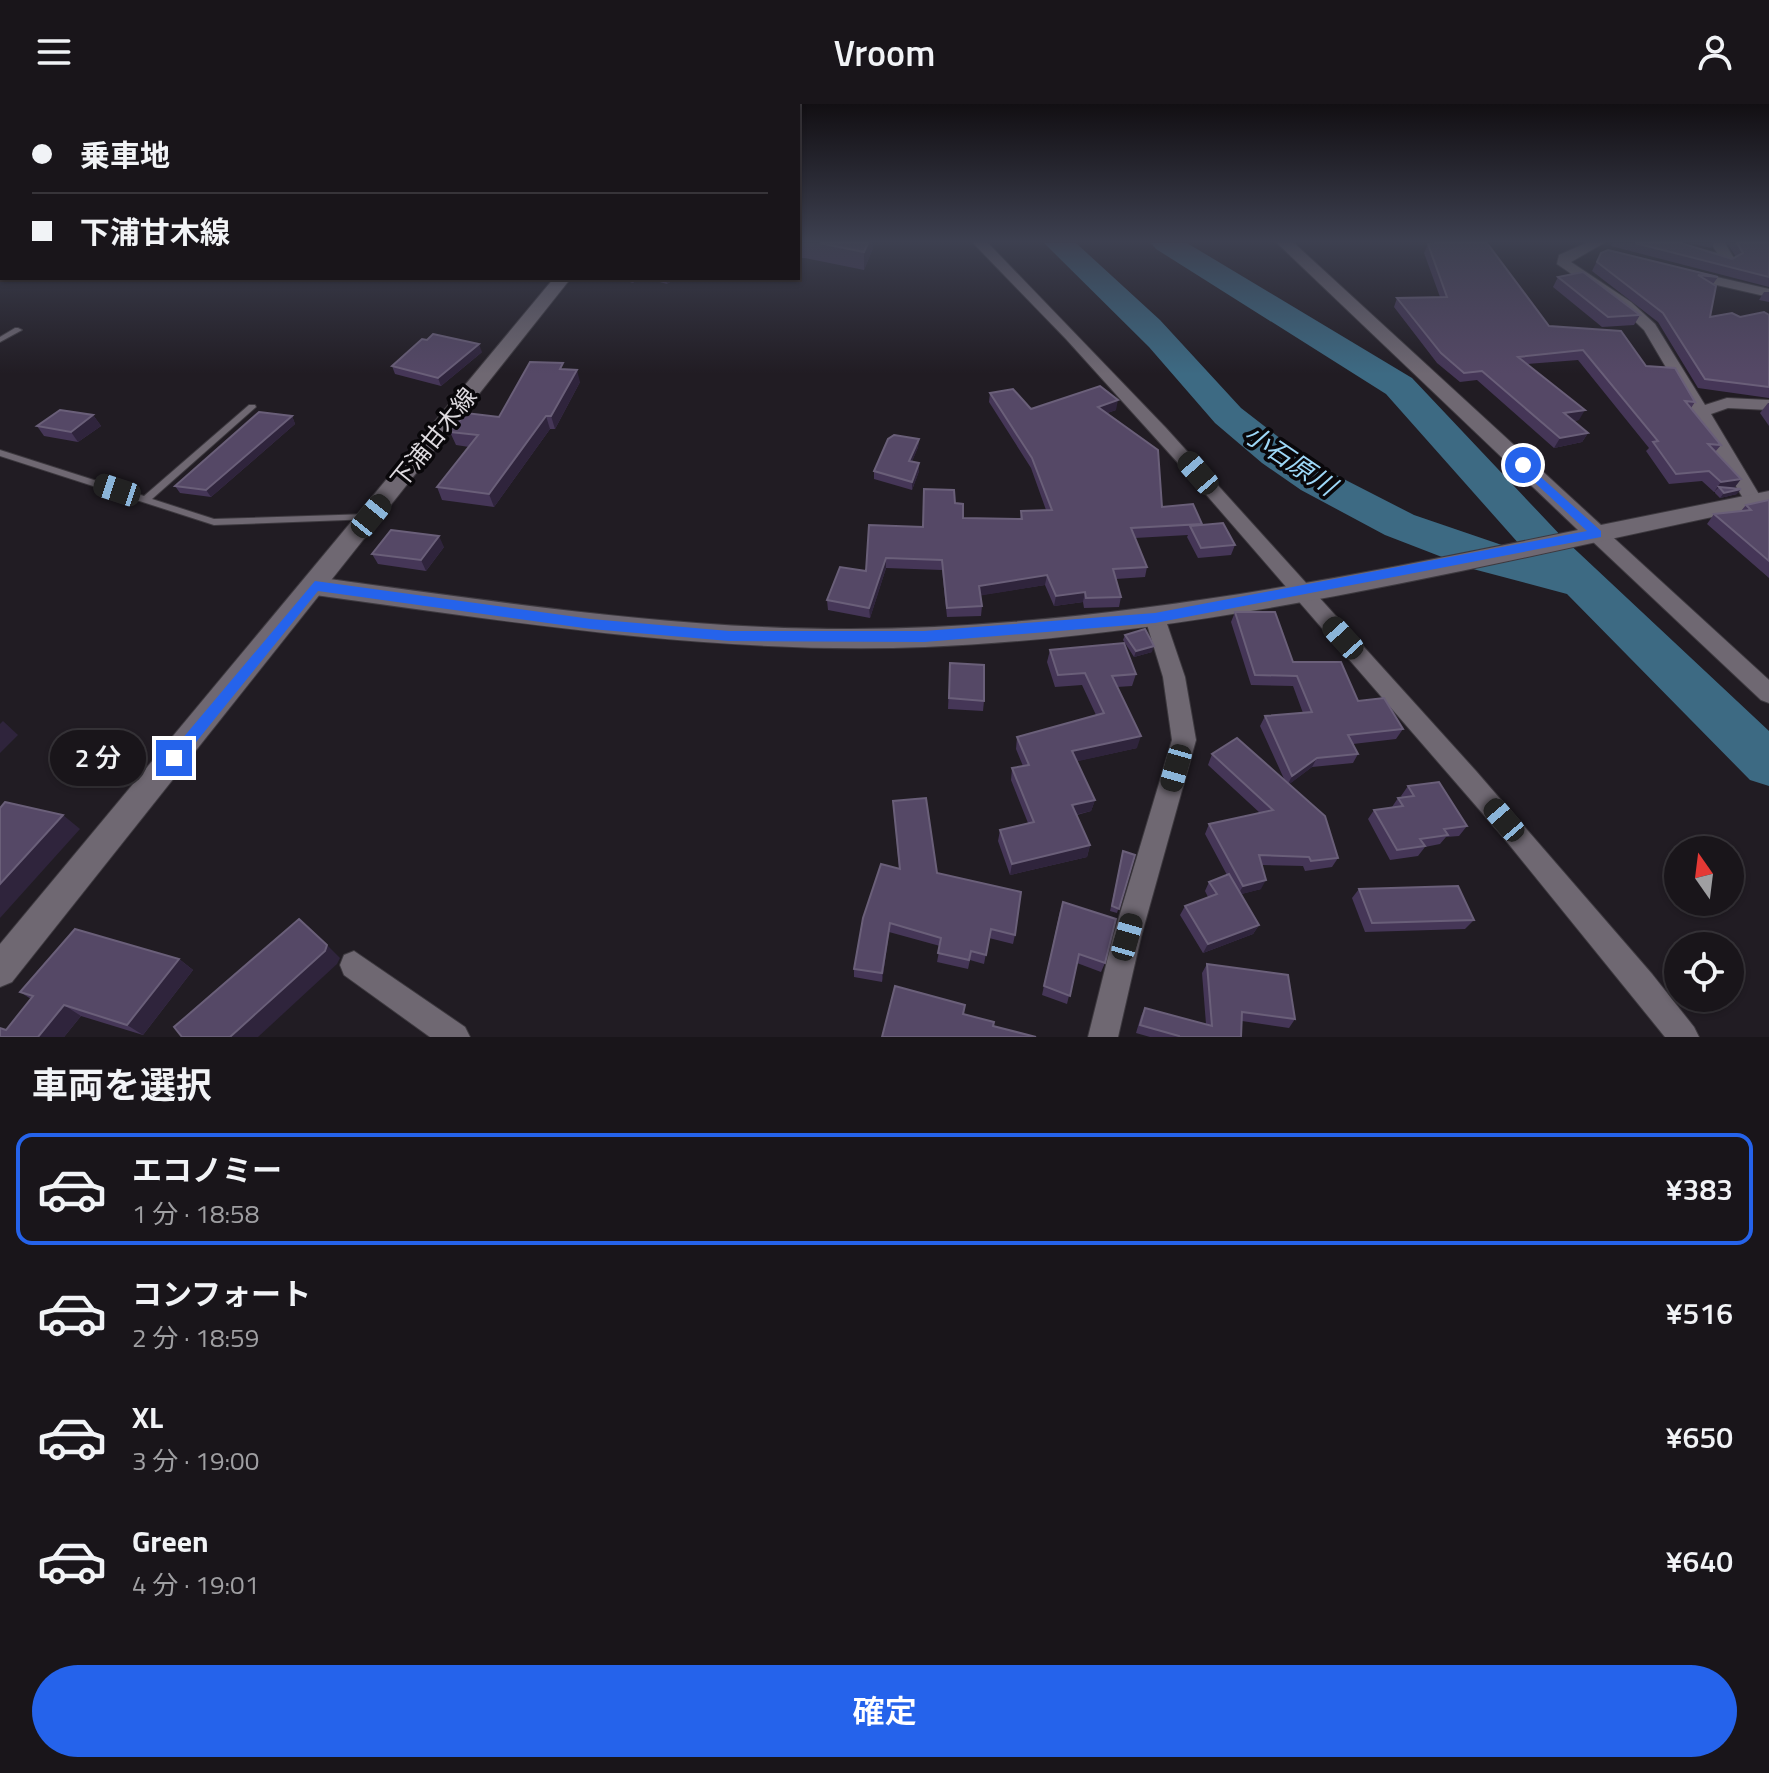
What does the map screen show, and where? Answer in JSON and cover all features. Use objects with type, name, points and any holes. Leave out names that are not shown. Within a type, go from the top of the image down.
[{"type":"street","name":"下浦甘木線","points":[[0,970],[556,287]]},
{"type":"street","points":[[1025,287],[1063,323],[1309,591],[1684,1037]]},
{"type":"street","points":[[1332,287],[1769,694]]},
{"type":"street","points":[[315,586],[591,624],[729,636],[924,637],[1155,618],[1309,591],[1762,500],[1701,412],[1650,327],[1626,305],[1598,287]]},
{"type":"street","points":[[1742,287],[1769,293]]},
{"type":"street","points":[[1701,412],[1727,403],[1769,405]]},
{"type":"street","points":[[1103,1037],[1127,937],[1184,740],[1174,677],[1155,618]]},
{"type":"street","points":[[354,965],[455,1037]]},
{"type":"lane","points":[[0,340],[18,330]]},
{"type":"lane","points":[[146,499],[252,407]]},
{"type":"lane","points":[[0,453],[214,522],[371,516]]},
{"type":"building","points":[[1443,287],[1520,287],[1549,326],[1621,331],[1646,366],[1675,368],[1695,402],[1685,401],[1721,445],[1708,444],[1741,479],[1721,482],[1709,471],[1676,474],[1653,442],[1658,441],[1583,350],[1518,357],[1585,410],[1564,413],[1588,433],[1560,438],[1482,371],[1464,373],[1441,353],[1397,298],[1447,297]]},
{"type":"building","points":[[1570,287],[1602,287],[1640,315],[1608,317]]},
{"type":"building","points":[[1629,287],[1716,287],[1710,317],[1732,313],[1740,317],[1764,312],[1769,315],[1769,387],[1705,379],[1663,313]]},
{"type":"building","points":[[433,334],[479,344],[438,378],[392,366],[422,339],[427,340]]},
{"type":"building","points":[[530,362],[563,363],[560,369],[577,370],[551,416],[546,416],[489,494],[437,487],[478,435],[450,432],[466,413],[499,417]]},
{"type":"building","points":[[1100,386],[1118,400],[1098,407],[1158,450],[1162,507],[1193,504],[1202,524],[1131,528],[1147,567],[1113,569],[1121,597],[1086,598],[1085,592],[1056,596],[1047,575],[979,586],[982,606],[947,608],[942,560],[886,558],[869,608],[827,600],[840,567],[866,571],[869,525],[923,527],[924,489],[954,490],[955,503],[963,504],[963,518],[1022,519],[1021,511],[1052,510],[1032,458],[990,393],[1013,389],[1031,409]]},
{"type":"building","points":[[60,410],[93,415],[71,432],[37,426]]},
{"type":"building","points":[[259,412],[292,416],[206,490],[175,486]]},
{"type":"building","points":[[894,435],[919,439],[909,461],[919,463],[912,482],[874,471],[888,439]]},
{"type":"building","points":[[1719,487],[1741,489],[1724,493]]},
{"type":"building","points":[[1769,500],[1769,561],[1714,514],[1751,510],[1746,505]]},
{"type":"building","points":[[1223,523],[1235,545],[1201,548],[1190,526]]},
{"type":"building","points":[[391,530],[439,536],[421,560],[372,554]]},
{"type":"building","points":[[1235,612],[1275,612],[1293,662],[1341,662],[1358,701],[1384,698],[1403,729],[1348,735],[1358,754],[1317,758],[1292,776],[1265,716],[1312,712],[1297,676],[1255,675]]},
{"type":"building","points":[[1145,629],[1154,646],[1136,651],[1125,635]]},
{"type":"building","points":[[1124,643],[1136,674],[1112,676],[1141,736],[1072,751],[1095,800],[1072,805],[1090,845],[1012,864],[1000,830],[1034,822],[1012,768],[1029,765],[1017,737],[1104,713],[1085,673],[1058,675],[1050,650]]},
{"type":"building","points":[[950,663],[984,665],[984,701],[949,698]]},
{"type":"building","points":[[1237,738],[1325,816],[1338,858],[1311,861],[1309,857],[1259,855],[1266,880],[1243,886],[1209,824],[1273,810],[1212,754]]},
{"type":"building","points":[[1439,782],[1467,826],[1444,829],[1448,835],[1420,839],[1425,846],[1397,850],[1374,810],[1403,806],[1398,798],[1414,796],[1408,786]]},
{"type":"building","points":[[926,798],[937,873],[1021,892],[1015,935],[991,929],[986,955],[971,951],[969,960],[938,953],[941,938],[890,923],[882,973],[854,969],[863,918],[881,864],[900,869],[893,801]]},
{"type":"building","points":[[5,802],[63,815],[0,884],[0,808]]},
{"type":"building","points":[[1123,851],[1135,855],[1119,909],[1112,906]]},
{"type":"building","points":[[1229,874],[1259,925],[1208,944],[1185,906],[1217,894],[1209,882]]},
{"type":"building","points":[[1458,886],[1474,920],[1372,923],[1359,889]]},
{"type":"building","points":[[1063,902],[1116,919],[1105,963],[1079,954],[1070,996],[1044,986]]},
{"type":"building","points":[[299,919],[327,945],[325,951],[230,1037],[182,1037],[174,1027]]},
{"type":"building","points":[[75,929],[179,959],[127,1025],[64,1005],[38,1037],[0,1037],[0,1028],[6,1030],[33,996],[20,992]]},
{"type":"building","points":[[1207,964],[1288,975],[1295,1019],[1242,1012],[1241,1037],[1179,1037],[1140,1025],[1145,1008],[1212,1026]]},
{"type":"building","points":[[895,986],[965,1005],[963,1014],[994,1022],[993,1026],[1036,1037],[882,1037]]},
{"type":"waterway","name":"小石原川","points":[[1105,287],[1171,350],[1228,416],[1315,481],[1399,525],[1443,543],[1534,571],[1580,581]]},
{"type":"waterway","name":"小石原川","points":[[1237,287],[1399,386],[1549,550],[1769,764]]},
{"type":"route","points":[[174,758],[315,586],[591,624],[729,636],[924,637],[1155,618],[1597,534],[1523,465]]}]
